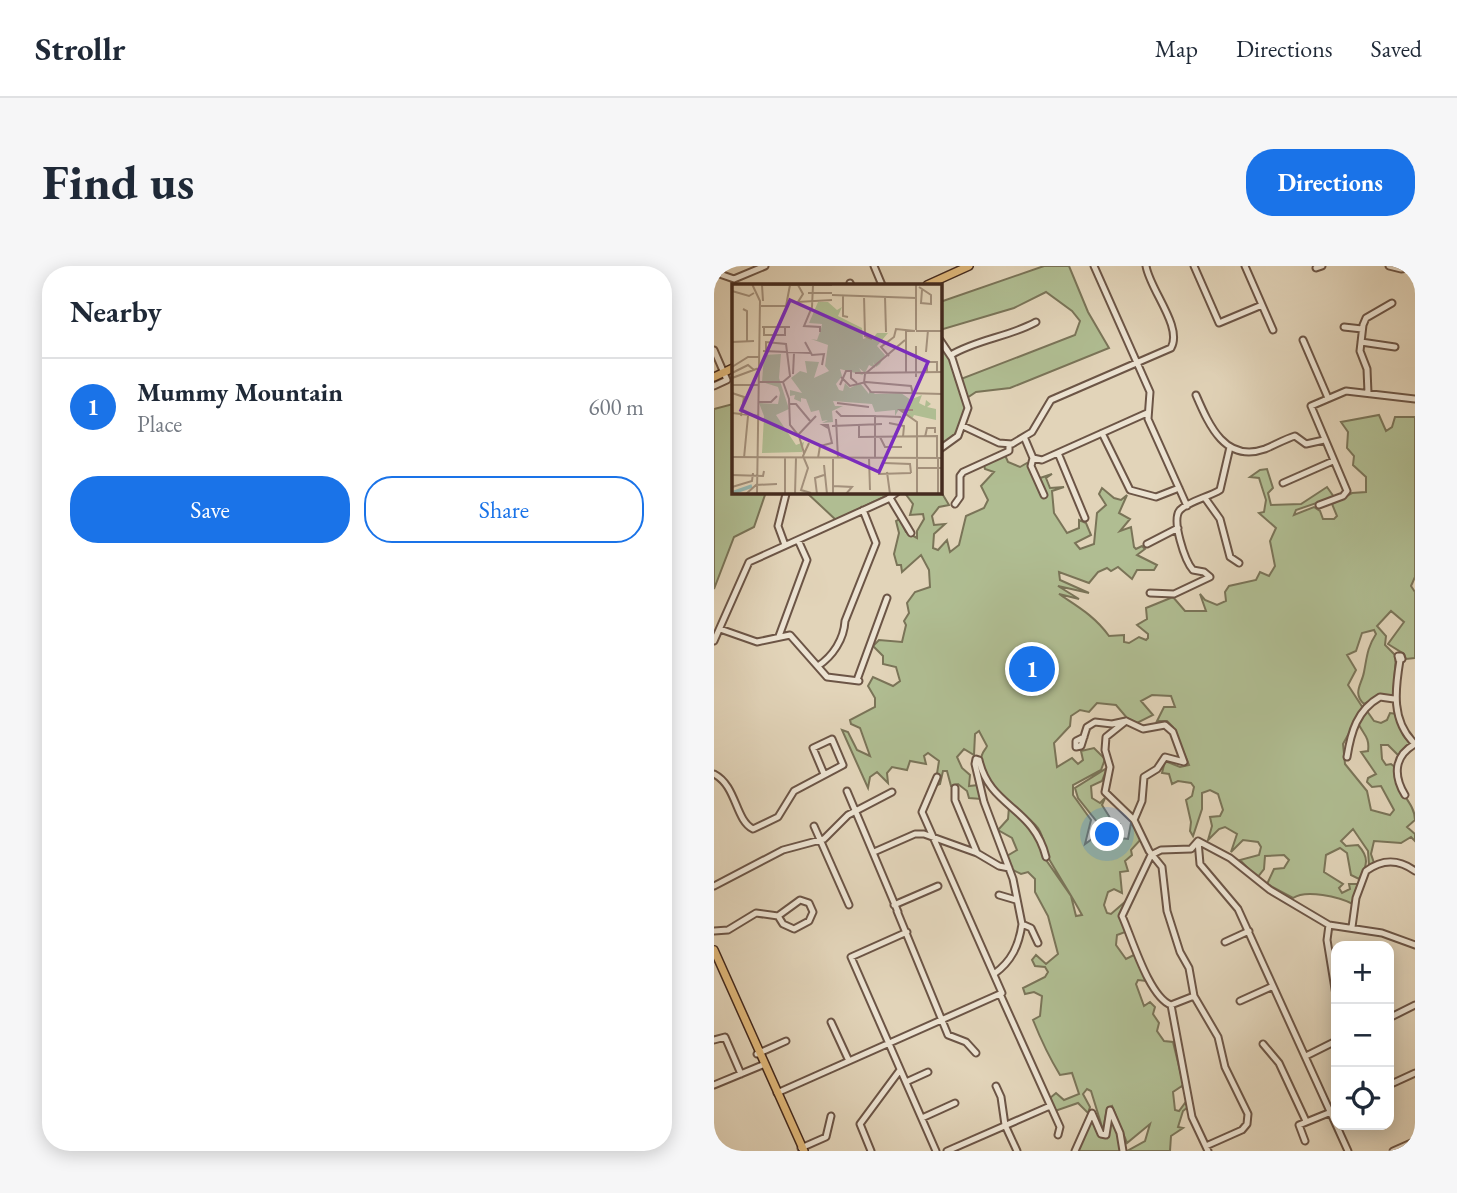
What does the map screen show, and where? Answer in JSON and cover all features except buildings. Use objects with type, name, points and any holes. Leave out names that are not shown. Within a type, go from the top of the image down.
[{"type":"main road","points":[[921,284],[961,266]]},
{"type":"main road","points":[[929,284],[970,266]]},
{"type":"main road","points":[[714,378],[728,372]]},
{"type":"main road","points":[[714,950],[802,1150]]},
{"type":"main road","points":[[714,958],[759,1053]]},
{"type":"street","points":[[714,272],[734,279],[765,266]]},
{"type":"street","points":[[876,266],[884,284]]},
{"type":"street","points":[[1094,266],[1150,395],[1147,413],[1186,507]]},
{"type":"street","points":[[963,426],[1009,445],[1025,439],[1034,430],[1051,400],[1169,349],[1174,342],[1172,324],[1154,292],[1146,266]]},
{"type":"street","points":[[1194,266],[1219,323],[1262,304]]},
{"type":"street","points":[[1245,266],[1273,330]]},
{"type":"street","points":[[1389,266],[1401,269],[1415,267]]},
{"type":"street","points":[[1368,393],[1367,369],[1360,351],[1362,329],[1366,318],[1392,303]]},
{"type":"street","points":[[951,355],[971,344],[1011,333],[1036,322]]},
{"type":"street","points":[[1344,327],[1362,329]]},
{"type":"street","points":[[1303,340],[1328,398]]},
{"type":"street","points":[[1361,342],[1395,347]]},
{"type":"street","points":[[942,343],[951,355],[968,407],[963,426],[955,440],[942,448]]},
{"type":"street","points":[[714,350],[728,372],[727,380],[714,386]]},
{"type":"street","points":[[1319,505],[1343,496],[1347,491],[1311,407],[1346,391],[1415,399]]},
{"type":"street","points":[[1196,395],[1211,428],[1230,447],[1257,451],[1295,436],[1306,444],[1324,440]]},
{"type":"street","points":[[1033,458],[1038,461],[1147,413]]},
{"type":"street","points":[[1102,433],[1130,490],[1156,497],[1179,488]]},
{"type":"street","points":[[1025,439],[1033,458],[1031,466],[1044,495]]},
{"type":"street","points":[[955,504],[960,497],[960,475],[1001,456],[1009,451],[1009,445]]},
{"type":"street","points":[[1150,593],[1174,594],[1210,577],[1188,564],[1178,524],[1179,511],[1222,488],[1230,447]]},
{"type":"street","points":[[1058,453],[1084,518]]},
{"type":"street","points":[[1283,483],[1333,461]]},
{"type":"street","points":[[785,545],[778,526],[786,494]]},
{"type":"street","points":[[714,641],[746,565],[895,494]]},
{"type":"street","points":[[890,498],[911,533]]},
{"type":"street","points":[[1205,498],[1219,516],[1230,557],[1239,563]]},
{"type":"street","points":[[818,666],[831,656],[845,633],[845,621],[876,543],[863,510]]},
{"type":"street","points":[[1147,544],[1178,524]]},
{"type":"street","points":[[779,636],[807,560],[798,540]]},
{"type":"street","points":[[720,629],[757,642],[779,636],[793,636],[827,677],[858,681],[887,598]]},
{"type":"street","points":[[1400,660],[1394,699],[1405,732],[1415,744],[1403,751],[1397,768],[1397,781],[1405,795]]},
{"type":"street","points":[[1347,757],[1353,729],[1365,708],[1380,697],[1394,699]]},
{"type":"street","points":[[1084,737],[1087,727],[1093,722],[1112,724],[1126,721],[1143,729],[1169,727],[1185,760],[1182,763],[1172,756],[1165,757],[1157,769],[1144,777],[1142,801],[1133,820]]},
{"type":"street","points":[[1126,721],[1107,735],[1105,750],[1110,767],[1104,789],[1106,795],[1133,820],[1164,873],[1167,911],[1180,952],[1189,968],[1194,996],[1218,1037],[1223,1063],[1249,1116],[1242,1130],[1207,1149],[1192,1117],[1171,1004]]},
{"type":"street","points":[[714,774],[729,787],[746,823],[753,829],[778,817],[792,793],[824,774],[844,762],[831,738],[813,748],[824,774]]},
{"type":"street","points":[[994,974],[1012,957],[1019,943],[1023,924],[1009,869],[984,802],[976,759],[979,760],[992,790],[1034,827],[1041,837],[1046,857]]},
{"type":"street","points":[[937,776],[922,809],[1060,1127],[1058,1135]]},
{"type":"street","points":[[955,788],[955,800],[977,853]]},
{"type":"street","points":[[846,790],[950,1037],[966,1042],[976,1053]]},
{"type":"street","points":[[714,886],[783,850],[820,841],[833,833],[844,818],[892,792]]},
{"type":"street","points":[[814,826],[849,905]]},
{"type":"street","points":[[874,852],[915,834],[933,837],[977,853],[1009,869]]},
{"type":"street","points":[[1152,853],[1191,849],[1198,841]]},
{"type":"street","points":[[1198,841],[1197,855],[1200,864],[1233,900],[1331,1107]]},
{"type":"street","points":[[1198,841],[1230,858],[1270,890],[1329,925],[1382,933],[1415,945]]},
{"type":"street","points":[[1191,849],[1197,855]]},
{"type":"street","points":[[1152,853],[1122,916],[1149,984],[1159,998],[1171,1004],[1194,996]]},
{"type":"street","points":[[1352,927],[1356,898],[1366,871],[1385,861],[1398,862],[1415,871]]},
{"type":"street","points":[[896,908],[938,886]]},
{"type":"street","points":[[999,895],[1016,900]]},
{"type":"street","points":[[714,931],[728,930],[756,913],[778,916],[790,929],[805,924],[813,917],[812,908],[805,900],[792,903],[778,916]]},
{"type":"street","points":[[1023,924],[1031,928],[1038,943]]},
{"type":"street","points":[[1329,925],[1327,940],[1331,964]]},
{"type":"street","points":[[1226,942],[1249,931]]},
{"type":"street","points":[[907,932],[851,957],[936,1151]]},
{"type":"street","points":[[1240,1001],[1273,986]]},
{"type":"street","points":[[777,1093],[1001,993]]},
{"type":"street","points":[[1394,1016],[1415,1005]]},
{"type":"street","points":[[831,1022],[849,1061]]},
{"type":"street","points":[[714,1040],[725,1037],[741,1074]]},
{"type":"street","points":[[759,1053],[786,1041]]},
{"type":"street","points":[[1263,1044],[1279,1063],[1306,1121]]},
{"type":"street","points":[[1306,1056],[1331,1044]]},
{"type":"street","points":[[715,1085],[764,1064]]},
{"type":"street","points":[[871,1151],[860,1124],[900,1070]]},
{"type":"street","points":[[906,1082],[928,1072]]},
{"type":"street","points":[[1394,1083],[1415,1073]]},
{"type":"street","points":[[996,1086],[1001,1097],[1004,1125],[1017,1151]]},
{"type":"street","points":[[922,1118],[955,1103]]},
{"type":"street","points":[[947,1151],[1050,1105]]},
{"type":"street","points":[[1075,1151],[1092,1113],[1101,1134],[1106,1135],[1110,1110],[1124,1151]]},
{"type":"street","points":[[1304,1141],[1299,1125],[1331,1112]]},
{"type":"street","points":[[802,1150],[829,1133],[831,1116]]},
{"type":"street","points":[[1340,1130],[1348,1151]]},
{"type":"street","points":[[1393,1151],[1412,1143],[1415,1150]]},
{"type":"green space","points":[[1044,266],[1069,266],[1088,312],[1109,348],[1010,388],[976,392],[964,400],[963,421],[951,438],[942,445],[942,347],[950,359],[956,381],[1075,335],[1080,321],[1072,311],[1046,292],[1014,308],[942,329],[942,301]]},
{"type":"green space","points":[[732,404],[732,494],[765,494],[754,527],[734,537],[714,589],[714,409]]},
{"type":"green space","points":[[1379,415],[1386,431],[1392,427],[1395,417],[1415,417],[1415,577],[1411,586],[1415,592],[1415,658],[1406,659],[1404,654],[1388,644],[1404,622],[1391,611],[1377,626],[1386,636],[1385,645],[1396,656],[1393,695],[1379,696],[1364,704],[1360,700],[1359,688],[1369,648],[1376,634],[1374,630],[1362,633],[1356,651],[1347,655],[1356,670],[1348,685],[1363,708],[1343,744],[1345,764],[1367,791],[1371,810],[1390,815],[1394,810],[1381,786],[1372,787],[1367,782],[1368,778],[1376,774],[1361,752],[1368,751],[1368,742],[1358,723],[1367,711],[1374,721],[1381,723],[1387,720],[1390,713],[1397,714],[1403,735],[1411,745],[1399,756],[1388,745],[1381,745],[1382,759],[1386,765],[1391,764],[1396,768],[1397,782],[1414,813],[1415,820],[1407,827],[1415,834],[1415,841],[1411,837],[1401,843],[1374,841],[1371,854],[1374,863],[1369,865],[1368,851],[1353,829],[1341,841],[1346,846],[1358,845],[1366,857],[1366,865],[1359,879],[1351,875],[1347,853],[1340,848],[1326,855],[1324,872],[1343,884],[1339,888],[1342,893],[1350,889],[1349,884],[1358,884],[1353,904],[1314,894],[1293,898],[1267,884],[1274,869],[1284,868],[1289,860],[1284,855],[1265,856],[1264,869],[1257,878],[1240,860],[1259,855],[1261,847],[1258,842],[1243,840],[1231,852],[1237,834],[1225,827],[1208,840],[1212,826],[1210,817],[1220,816],[1223,810],[1218,794],[1210,790],[1202,793],[1202,809],[1193,836],[1186,800],[1192,796],[1194,787],[1191,783],[1178,781],[1172,784],[1169,774],[1162,773],[1165,761],[1180,767],[1189,765],[1173,727],[1167,721],[1157,721],[1164,707],[1175,707],[1171,696],[1152,695],[1141,701],[1153,715],[1137,723],[1127,718],[1116,705],[1097,703],[1089,712],[1080,710],[1071,716],[1070,726],[1054,743],[1057,767],[1072,758],[1078,764],[1083,760],[1081,751],[1094,748],[1105,759],[1101,770],[1073,785],[1073,795],[1091,820],[1085,844],[1099,834],[1101,827],[1078,798],[1075,788],[1107,768],[1102,781],[1091,786],[1092,798],[1100,803],[1105,798],[1102,805],[1112,821],[1120,824],[1117,835],[1120,838],[1128,839],[1131,823],[1142,838],[1125,861],[1128,871],[1120,872],[1122,893],[1114,889],[1108,892],[1104,905],[1107,913],[1111,914],[1126,901],[1121,916],[1128,931],[1117,935],[1116,945],[1126,959],[1136,954],[1147,981],[1138,980],[1136,984],[1144,1006],[1150,1002],[1155,1007],[1153,1014],[1159,1023],[1157,1031],[1164,1041],[1173,1042],[1185,1091],[1182,1086],[1173,1092],[1175,1110],[1179,1111],[1185,1103],[1188,1107],[1183,1111],[1178,1127],[1183,1128],[1171,1136],[1170,1151],[1127,1151],[1145,1141],[1150,1124],[1127,1143],[1112,1106],[1107,1109],[1103,1130],[1091,1091],[1087,1089],[1083,1094],[1090,1107],[1088,1113],[1078,1103],[1055,1111],[1050,1098],[1056,1093],[1064,1100],[1079,1094],[1072,1073],[1060,1075],[1033,1020],[1040,1016],[1042,996],[1034,992],[1025,994],[1023,988],[1045,977],[1048,972],[1045,967],[1035,966],[1032,960],[1036,955],[1046,964],[1058,954],[1048,916],[1035,892],[1035,879],[1028,872],[1021,874],[1011,869],[1007,856],[1017,850],[1012,838],[998,830],[1008,819],[1009,807],[1033,828],[1044,857],[1071,896],[1076,916],[1082,915],[1074,901],[1049,859],[1038,828],[1001,796],[984,776],[982,754],[987,746],[979,731],[975,734],[974,755],[964,749],[957,757],[962,768],[970,775],[969,786],[978,785],[981,799],[969,798],[967,791],[958,784],[951,786],[947,771],[943,771],[940,784],[935,786],[939,761],[928,753],[924,756],[926,764],[910,761],[907,770],[892,767],[887,773],[888,783],[877,772],[870,777],[868,788],[842,730],[848,732],[857,750],[870,756],[860,728],[851,724],[850,720],[875,707],[875,698],[868,686],[873,677],[893,686],[900,681],[896,667],[883,664],[883,656],[873,646],[879,640],[902,642],[906,625],[904,621],[909,613],[907,603],[915,592],[930,587],[929,570],[921,555],[902,572],[901,565],[897,565],[894,554],[899,533],[896,521],[900,519],[906,532],[917,538],[917,531],[924,519],[923,514],[910,515],[913,504],[906,494],[942,493],[949,505],[939,507],[932,516],[934,525],[945,524],[934,534],[933,548],[938,550],[947,540],[950,552],[959,545],[966,516],[984,508],[988,500],[981,486],[994,472],[985,469],[984,465],[1005,455],[1008,462],[1020,467],[1027,463],[1040,478],[1052,474],[1046,478],[1050,488],[1064,487],[1052,491],[1054,513],[1067,533],[1079,528],[1079,520],[1086,523],[1091,535],[1075,543],[1080,549],[1094,544],[1097,513],[1106,505],[1099,494],[1102,488],[1121,500],[1127,495],[1119,513],[1130,519],[1120,531],[1131,527],[1134,547],[1136,549],[1142,546],[1145,549],[1137,555],[1157,565],[1154,570],[1137,570],[1132,579],[1118,567],[1111,571],[1107,568],[1098,572],[1089,583],[1059,572],[1060,580],[1089,593],[1058,586],[1079,599],[1059,594],[1091,616],[1109,636],[1124,635],[1124,642],[1129,643],[1139,637],[1146,640],[1148,634],[1137,625],[1147,619],[1146,608],[1173,597],[1185,611],[1206,611],[1200,594],[1205,600],[1217,605],[1226,601],[1225,592],[1229,586],[1256,580],[1260,572],[1269,576],[1275,566],[1270,541],[1276,528],[1259,513],[1264,512],[1266,500],[1259,478],[1250,477],[1260,470],[1267,469],[1273,488],[1268,493],[1271,505],[1301,504],[1327,487],[1334,497],[1296,510],[1294,515],[1314,507],[1320,511],[1323,519],[1334,519],[1337,516],[1332,504],[1352,493],[1366,492],[1366,477],[1353,465],[1354,456],[1347,448],[1348,432],[1341,422]]},
{"type":"green space","points":[[808,494],[890,494],[836,520]]},
{"type":"green space","points":[[1109,1113],[1121,1142],[1121,1151],[1078,1151],[1092,1115],[1100,1135],[1107,1138]]},
{"type":"place","name":"Mummy Mountain","points":[[1032,669]]}]
